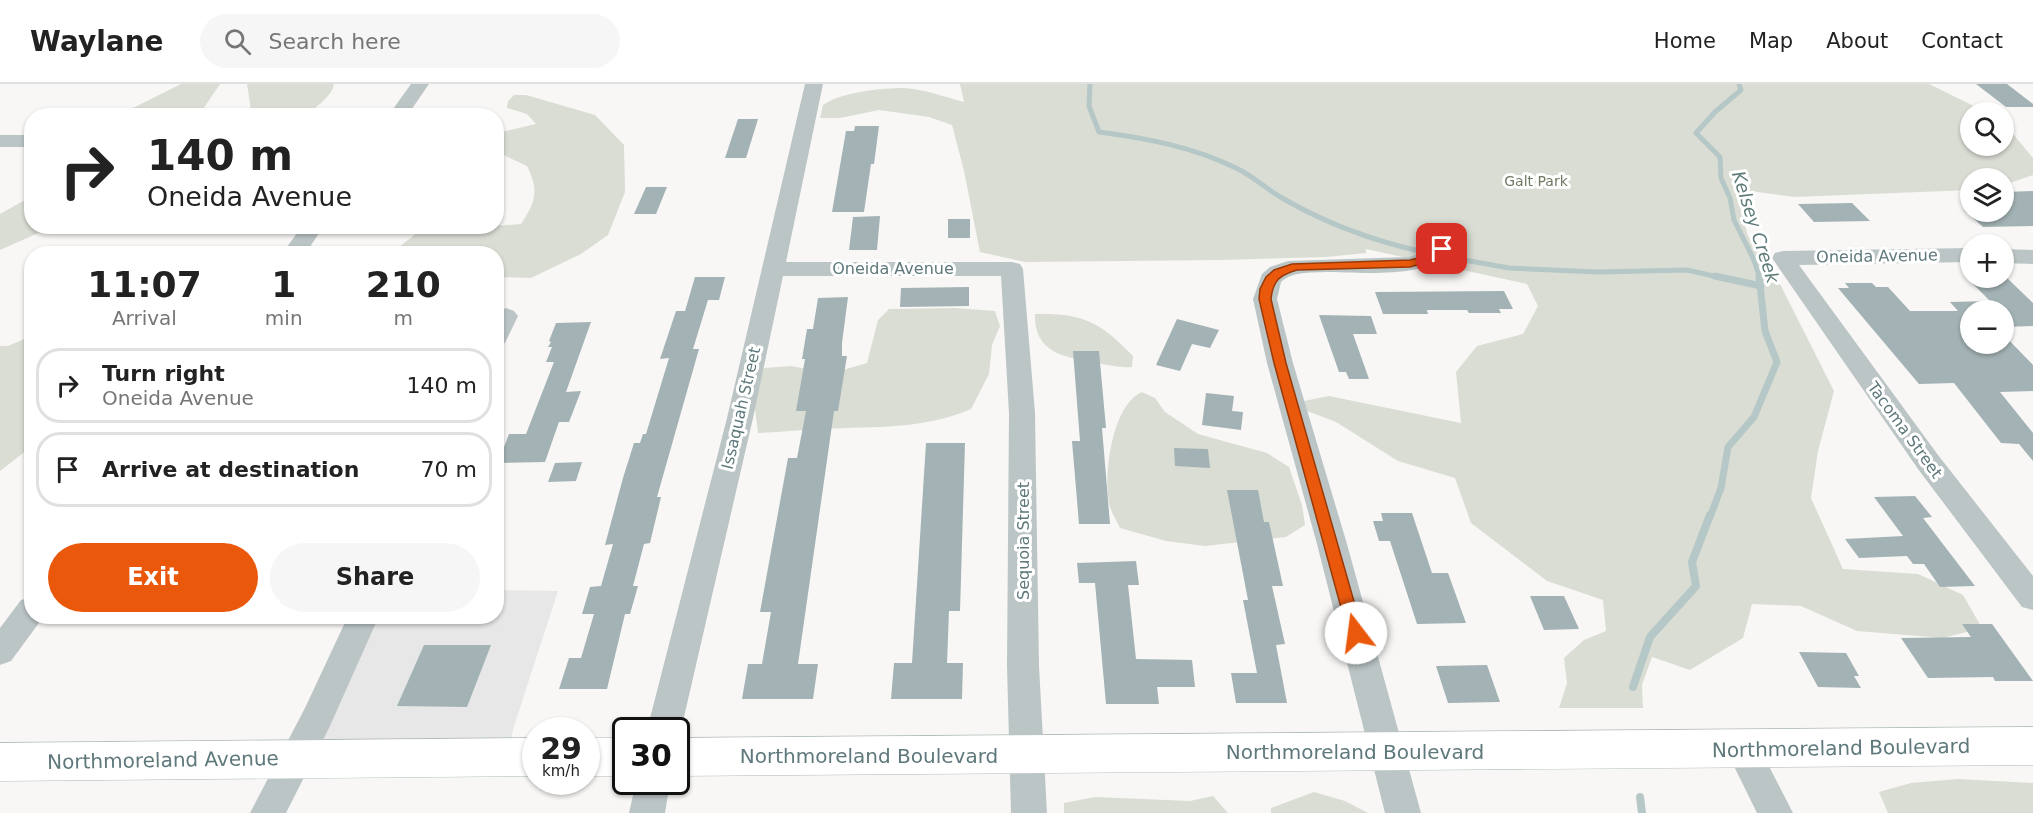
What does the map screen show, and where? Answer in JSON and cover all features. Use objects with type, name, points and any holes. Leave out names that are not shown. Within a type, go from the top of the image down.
[{"type":"street","points":[[403,108],[420,84]]},
{"type":"street","name":"Issaquah Street","points":[[667,717],[774,269],[814,84]]},
{"type":"street","points":[[0,141],[24,141]]},
{"type":"street","points":[[1403,813],[1280,363],[1265,299],[1270,279],[1278,272],[1311,265],[1416,263],[1434,257],[1442,249]]},
{"type":"street","name":"Oneida Avenue","points":[[1783,258],[1960,255]]},
{"type":"street","points":[[2014,256],[2033,257]]},
{"type":"street","name":"Tacoma Street","points":[[1783,258],[1924,456],[2033,598]]},
{"type":"street","name":"Oneida Avenue","points":[[774,269],[1012,269]]},
{"type":"street","name":"Sequoia Street","points":[[1012,269],[1022,413],[1023,666],[1029,813]]},
{"type":"street","points":[[0,652],[24,620]]},
{"type":"street","points":[[268,813],[311,758],[361,624]]},
{"type":"street","name":"Northmoreland Boulevard","points":[[690,757],[2033,746]]},
{"type":"street","points":[[1743,750],[1775,813]]},
{"type":"street","points":[[311,758],[522,757]]},
{"type":"street","name":"Northmoreland Avenue","points":[[0,762],[311,758]]},
{"type":"street","points":[[647,813],[650,795]]},
{"type":"shaded area","points":[[504,590],[558,591],[514,726],[507,757],[296,758],[361,624],[504,624]]},
{"type":"green space","points":[[181,84],[220,84],[204,108],[133,108]]},
{"type":"green space","points":[[247,84],[334,84],[329,95],[314,108],[251,108]]},
{"type":"green space","name":"Galt Park","points":[[960,84],[1929,84],[1966,102],[1960,102],[1960,156],[2014,156],[2014,135],[2033,158],[2033,175],[2014,182],[2014,168],[1960,168],[1960,190],[1794,197],[1735,189],[1748,236],[1773,270],[1834,391],[1818,451],[1811,498],[1843,569],[1918,574],[1963,595],[1982,628],[1943,638],[1857,631],[1801,606],[1752,604],[1743,638],[1690,670],[1652,657],[1642,685],[1643,708],[1559,708],[1567,683],[1564,658],[1584,640],[1606,631],[1603,600],[1547,581],[1471,523],[1455,478],[1398,461],[1336,422],[1307,411],[1304,401],[1329,396],[1461,423],[1456,372],[1477,346],[1523,334],[1538,306],[1527,284],[1366,249],[1366,253],[1326,257],[1025,262],[980,252],[964,171],[952,125],[929,117],[879,110],[840,118],[820,118],[823,105],[840,97],[873,90],[912,89],[964,102]]},
{"type":"green space","points":[[514,95],[526,95],[595,115],[624,145],[625,192],[608,235],[581,254],[531,278],[504,277],[504,246],[401,246],[415,234],[504,234],[504,225],[521,224],[533,202],[533,182],[527,166],[504,155],[504,131],[536,124],[527,114],[507,108],[508,101]]},
{"type":"green space","points":[[24,201],[24,234],[36,234],[0,250],[0,214]]},
{"type":"green space","points":[[955,308],[995,311],[1000,326],[992,345],[989,374],[971,409],[935,421],[916,424],[758,433],[753,393],[764,368],[792,366],[829,374],[867,363],[878,320],[889,309]]},
{"type":"green space","points":[[1035,314],[1066,315],[1090,322],[1111,335],[1133,356],[1132,367],[1113,366],[1072,358],[1053,351],[1040,337]]},
{"type":"green space","points":[[24,339],[24,452],[0,471],[0,346],[8,346]]},
{"type":"green space","points":[[1142,392],[1155,398],[1165,412],[1198,434],[1267,453],[1289,467],[1302,505],[1305,525],[1286,537],[1205,546],[1166,541],[1120,528],[1110,507],[1107,478],[1109,461],[1112,443],[1123,411],[1132,399]]},
{"type":"green space","points":[[1958,779],[2033,783],[2033,813],[1888,813],[1879,792],[1911,783]]},
{"type":"green space","points":[[1314,792],[1345,801],[1368,813],[1271,813],[1271,808]]},
{"type":"green space","points":[[1213,796],[1228,813],[1064,813],[1064,803],[1095,797],[1190,801]]},
{"type":"building","points":[[1976,84],[2007,84],[2033,104],[2033,107],[2014,107],[2014,102],[1999,102]]},
{"type":"building","points":[[738,119],[758,119],[746,158],[725,158]]},
{"type":"building","points":[[855,126],[879,126],[864,212],[832,212],[846,131],[854,131]]},
{"type":"building","points":[[646,187],[667,187],[656,214],[634,214]]},
{"type":"building","points":[[2033,191],[2033,226],[1983,227],[1977,222],[2014,222],[2014,192]]},
{"type":"building","points":[[1852,203],[1870,221],[1814,222],[1798,204]]},
{"type":"building","points":[[880,216],[877,250],[849,250],[853,217]]},
{"type":"building","points":[[948,219],[970,219],[970,238],[948,238]]},
{"type":"building","points":[[695,277],[725,277],[719,300],[708,300],[693,349],[699,349],[657,497],[661,497],[650,543],[644,544],[633,586],[638,586],[630,614],[625,614],[607,689],[559,689],[569,658],[581,658],[594,614],[582,614],[590,587],[601,586],[613,544],[605,545],[623,478],[634,443],[640,443],[643,434],[646,434],[669,358],[660,359],[676,311],[685,311]]},
{"type":"building","points":[[1845,283],[1872,283],[1876,287],[1888,287],[1910,311],[1958,311],[1950,302],[1960,302],[1960,354],[2014,354],[2014,345],[2033,365],[2033,391],[2000,392],[2033,433],[2033,461],[2019,444],[2001,443],[1954,383],[1919,384],[1838,288],[1849,288]]},
{"type":"building","points":[[2014,285],[2033,303],[2033,326],[2014,327],[2014,300],[1989,300],[1977,288],[2014,288]]},
{"type":"building","points":[[969,287],[969,306],[900,307],[901,288]]},
{"type":"building","points":[[1504,291],[1513,309],[1499,309],[1501,313],[1427,310],[1428,314],[1383,314],[1375,292]]},
{"type":"building","points":[[848,297],[842,343],[842,356],[847,356],[838,411],[834,411],[798,664],[818,664],[813,699],[742,699],[748,664],[762,664],[771,612],[760,612],[788,458],[797,458],[806,411],[796,411],[805,359],[802,359],[807,329],[813,329],[818,298]]},
{"type":"building","points":[[1319,315],[1371,316],[1377,334],[1353,334],[1369,379],[1349,379],[1346,372],[1339,372]]},
{"type":"building","points":[[1177,319],[1219,330],[1210,348],[1192,344],[1180,371],[1156,365]]},
{"type":"building","points":[[591,322],[566,392],[581,391],[569,422],[559,422],[545,462],[504,463],[504,447],[509,434],[526,434],[554,362],[546,362],[552,347],[548,347],[551,342],[549,341],[556,323]]},
{"type":"building","points":[[1073,351],[1099,351],[1106,428],[1102,428],[1110,524],[1079,524],[1072,441],[1080,441]]},
{"type":"building","points":[[1206,393],[1234,396],[1232,411],[1243,412],[1241,430],[1202,425]]},
{"type":"building","points":[[926,443],[965,443],[960,611],[949,611],[947,663],[963,663],[962,699],[891,699],[894,663],[912,663]]},
{"type":"building","points":[[1174,448],[1208,449],[1210,468],[1175,466]]},
{"type":"building","points":[[582,462],[576,481],[548,482],[555,463]]},
{"type":"building","points":[[1227,490],[1258,490],[1264,522],[1269,522],[1283,586],[1272,586],[1285,644],[1276,645],[1287,703],[1236,703],[1231,673],[1257,673],[1243,600],[1248,600]]},
{"type":"building","points":[[1915,496],[1932,517],[1923,518],[1975,586],[1940,587],[1924,564],[1913,564],[1907,556],[1859,558],[1845,539],[1903,536],[1874,497]]},
{"type":"building","points":[[1381,513],[1412,513],[1432,573],[1448,573],[1466,623],[1417,624],[1390,541],[1379,541],[1373,521],[1383,521]]},
{"type":"building","points":[[1136,561],[1139,585],[1128,585],[1136,659],[1192,660],[1195,687],[1157,687],[1159,704],[1106,704],[1095,583],[1079,583],[1077,563]]},
{"type":"building","points":[[1530,596],[1564,596],[1579,629],[1544,630]]},
{"type":"building","points":[[1962,624],[1992,624],[2033,681],[1995,681],[1993,677],[1928,678],[1901,638],[1971,637]]},
{"type":"building","points":[[424,645],[491,645],[467,707],[397,706]]},
{"type":"building","points":[[1799,652],[1846,653],[1859,676],[1854,676],[1861,688],[1818,687]]},
{"type":"building","points":[[1487,665],[1500,702],[1448,703],[1436,666]]},
{"type":"waterway","points":[[1090,84],[1089,106],[1099,132],[1152,140],[1203,154],[1242,171],[1282,198],[1332,223],[1383,242],[1419,251]]},
{"type":"waterway","name":"Kelsey Creek","points":[[1739,84],[1741,90],[1715,112],[1696,133],[1720,157],[1721,178],[1730,198],[1734,220],[1760,278]]},
{"type":"waterway","points":[[1453,258],[1509,268],[1598,272],[1687,270],[1722,278]]},
{"type":"waterway","points":[[1715,276],[1760,286]]},
{"type":"waterway","name":"Kelsey Creek","points":[[1759,276],[1760,286]]},
{"type":"waterway","name":"Kelsey Creek","points":[[1710,517],[1721,488],[1728,447],[1754,417],[1777,362],[1765,331],[1760,286]]},
{"type":"waterway","name":"Kelsey Creek","points":[[1633,687],[1650,637],[1696,586],[1692,562],[1710,515]]},
{"type":"waterway","name":"Kelsey Creek","points":[[1640,797],[1642,813]]},
{"type":"route","points":[[1356,633],[1280,363],[1265,299],[1266,289],[1270,279],[1278,272],[1296,266],[1410,264],[1434,257],[1442,249]]}]
